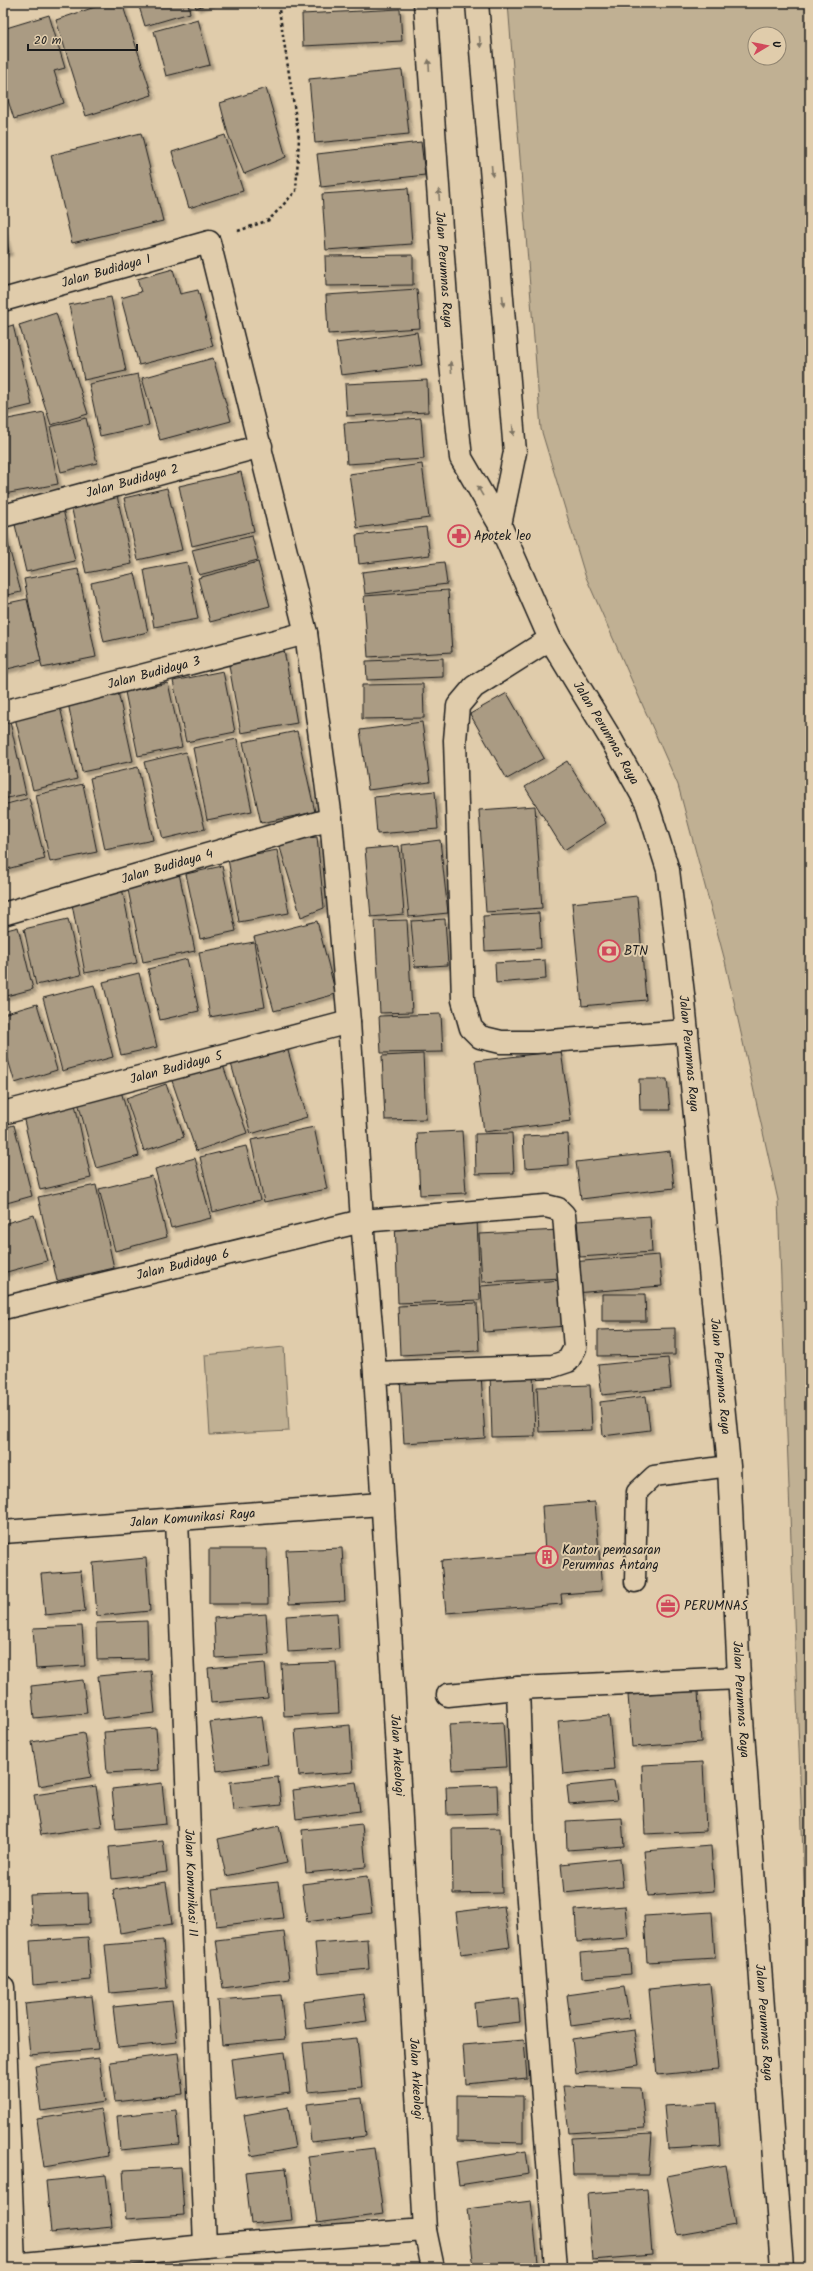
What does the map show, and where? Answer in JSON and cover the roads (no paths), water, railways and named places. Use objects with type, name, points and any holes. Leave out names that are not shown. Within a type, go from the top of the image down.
[{"type":"street","name":"Jalan Perumnas Raya","points":[[425,3],[450,355],[461,458],[500,524],[550,639],[612,741],[647,804],[668,870],[687,1031],[729,1466],[739,1678],[782,2268]]},
{"type":"street","points":[[477,3],[515,452],[500,524]]},
{"type":"street","name":"Jalan Budidaya 1","points":[[3,300],[209,242]]},
{"type":"street","name":"Jalan Arkeologi","points":[[209,242],[261,446],[306,633],[331,819],[349,1022],[362,1220],[375,1373],[381,1504],[396,1715],[425,2230],[433,2268]]},
{"type":"street","name":"Jalan Budidaya 2","points":[[3,516],[261,446]]},
{"type":"street","name":"Jalan Budidaya 3","points":[[3,712],[306,633]]},
{"type":"street","points":[[550,639],[474,687],[458,706],[455,740],[463,1000],[471,1028],[480,1037],[501,1042],[536,1042],[687,1031]]},
{"type":"street","name":"Jalan Budidaya 4","points":[[3,914],[331,819]]},
{"type":"street","name":"Jalan Budidaya 5","points":[[3,1113],[349,1022]]},
{"type":"street","name":"Jalan Budidaya 6","points":[[3,1308],[362,1220],[546,1206],[558,1209],[564,1215],[575,1348],[568,1362],[553,1366],[375,1373]]},
{"type":"street","name":"Jalan Komunikasi Raya","points":[[3,1532],[381,1504]]},
{"type":"street","name":"Jalan Komunikasi II","points":[[177,1519],[205,2246]]},
{"type":"street","points":[[448,1695],[518,1688],[739,1678]]},
{"type":"street","points":[[518,1688],[523,1835],[556,2268]]},
{"type":"street","points":[[3,1987],[8,2265],[205,2246],[425,2230]]},
{"type":"lane","points":[[635,1582],[637,1492],[654,1476],[729,1466]]},
{"type":"place","name":"Apotek leo","points":[[459,536]]},
{"type":"place","name":"BTN","points":[[609,951]]},
{"type":"place","name":"Kantor pemasaran Perumnas Antang","points":[[547,1557]]},
{"type":"place","name":"PERUMNAS","points":[[668,1606]]}]
